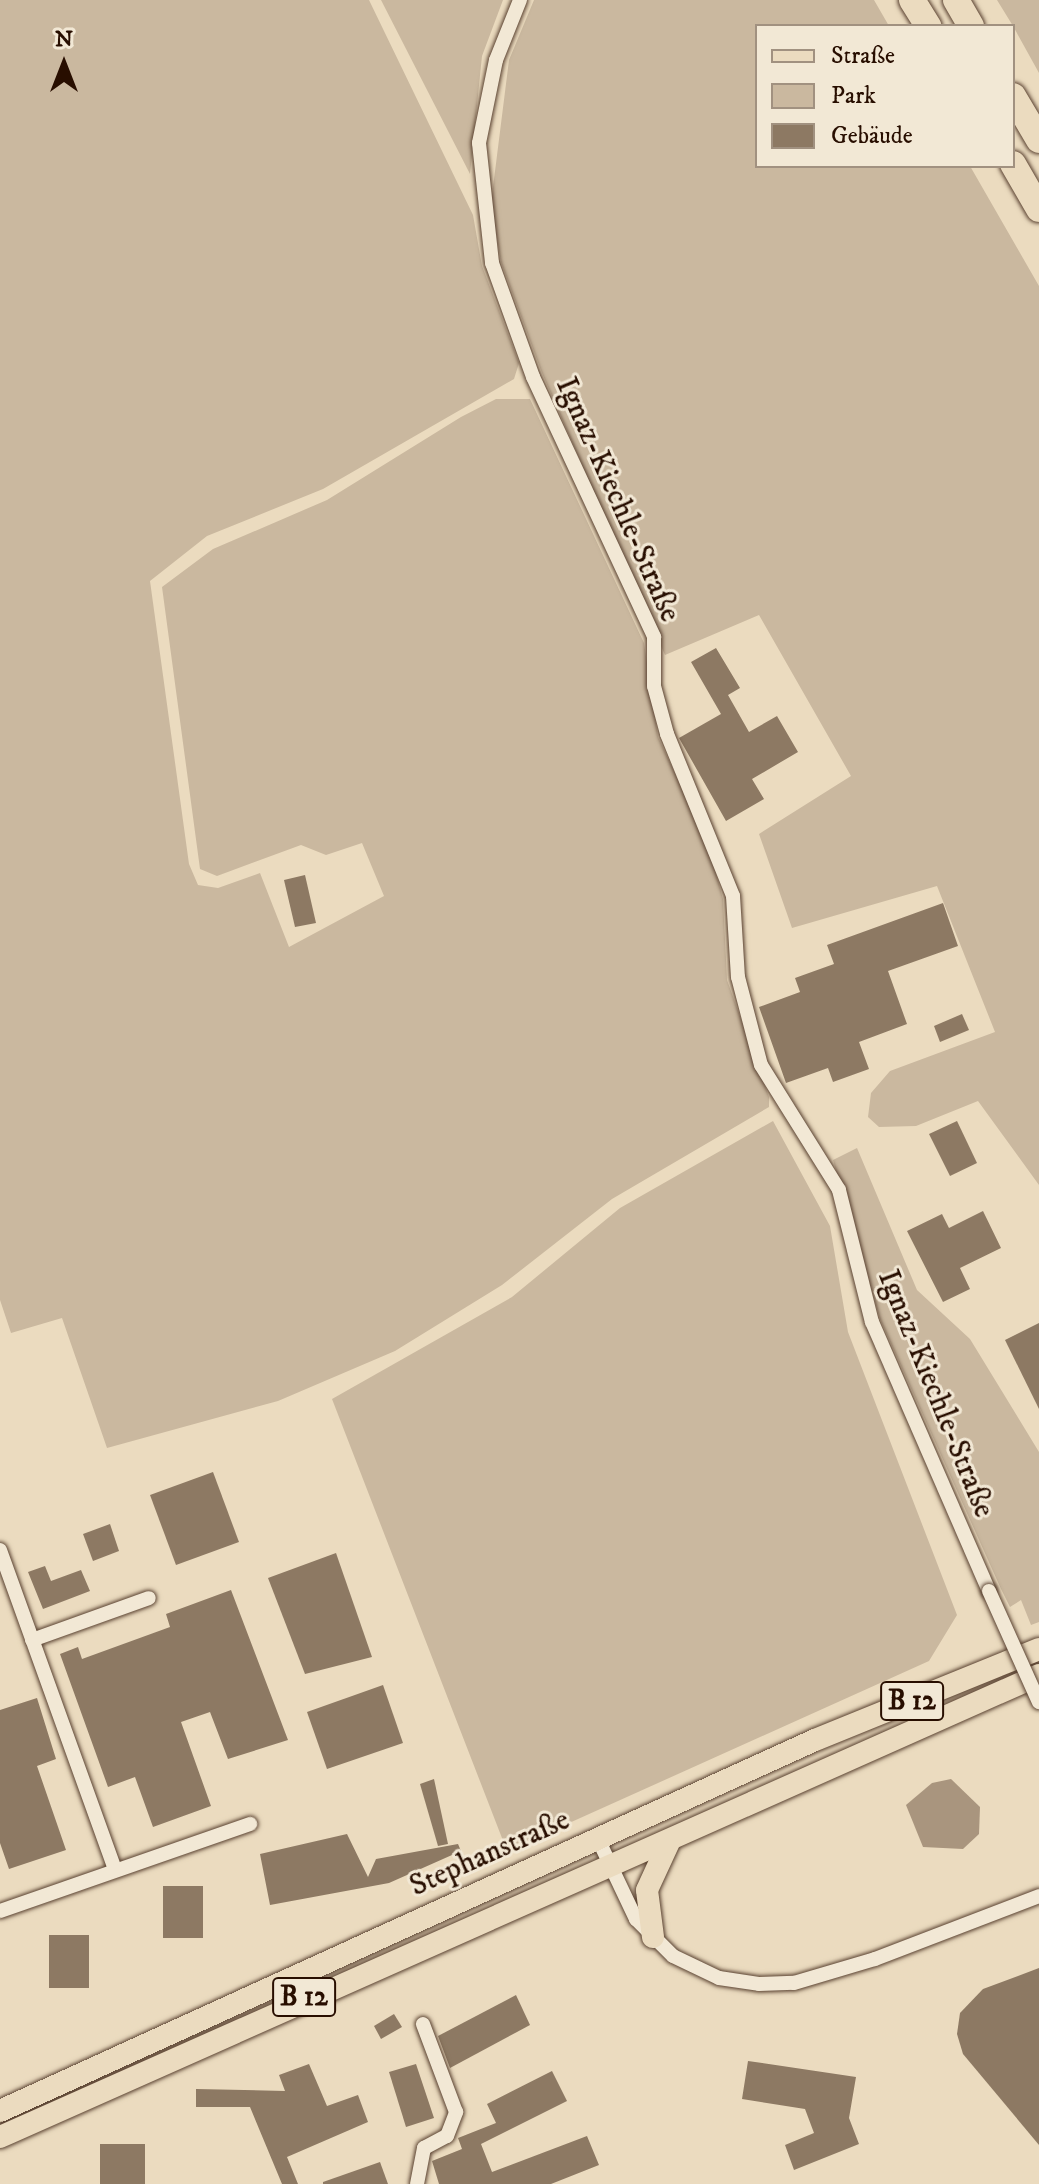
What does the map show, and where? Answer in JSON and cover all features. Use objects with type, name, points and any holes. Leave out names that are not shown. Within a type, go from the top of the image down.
[{"type":"highway","points":[[912,0],[927,24]]},
{"type":"highway","points":[[956,0],[970,24]]},
{"type":"highway","points":[[1015,99],[1039,140]]},
{"type":"highway","points":[[1015,167],[1039,209]]},
{"type":"main road","name":"Stephanstraße","points":[[0,2111],[815,1740],[1039,1649]]},
{"type":"main road","name":"Stephanstraße","points":[[0,2137],[1039,1675]]},
{"type":"main road","points":[[653,1937],[647,1890],[671,1839]]},
{"type":"street","name":"Ignaz-Kiechle-Straße","points":[[520,0],[496,60],[479,143],[492,263],[533,377],[654,637],[654,686],[667,734],[733,896],[738,977],[761,1065],[839,1190],[872,1322],[1039,1702]]},
{"type":"street","points":[[0,1550],[114,1866]]},
{"type":"street","points":[[32,1640],[149,1598]]},
{"type":"street","points":[[0,1911],[114,1866],[250,1824]]},
{"type":"street","points":[[598,1839],[636,1919],[673,1956],[719,1978],[794,1983],[1039,1896]]},
{"type":"street","points":[[417,2184],[424,2148],[447,2136],[456,2112],[423,2024]]},
{"type":"green space","points":[[0,0],[369,0],[473,215],[482,266],[519,363],[514,379],[323,489],[207,536],[150,581],[189,864],[198,885],[218,888],[260,873],[289,947],[384,896],[362,843],[326,855],[301,845],[217,876],[200,869],[162,587],[213,549],[327,500],[461,417],[496,399],[530,399],[644,643],[658,737],[708,844],[723,899],[727,980],[769,1097],[769,1107],[612,1199],[502,1285],[395,1351],[278,1401],[107,1448],[62,1318],[11,1333],[0,1300]]},
{"type":"green space","points":[[381,0],[503,0],[482,56],[470,174]]},
{"type":"green space","points":[[534,0],[874,0],[888,24],[755,24],[755,168],[971,168],[1039,286],[1039,1185],[978,1101],[916,1126],[879,1127],[868,1117],[871,1093],[890,1071],[995,1032],[937,886],[792,928],[759,834],[851,776],[759,615],[665,655],[542,373],[501,262],[491,203],[509,60]]},
{"type":"green space","points":[[997,0],[1039,0],[1039,73],[1015,30],[1015,24],[1012,24]]},
{"type":"green space","points":[[773,1121],[830,1226],[848,1332],[957,1615],[929,1661],[507,1851],[332,1399],[512,1297],[620,1208]]},
{"type":"green space","points":[[857,1148],[917,1290],[970,1339],[1039,1452],[1039,1622],[1031,1625],[1021,1600],[1010,1607],[1001,1589],[880,1319],[833,1160]]},
{"type":"shaded area","points":[[951,1779],[980,1807],[979,1834],[963,1849],[923,1847],[906,1805],[932,1783]]},
{"type":"building","points":[[716,648],[740,688],[728,695],[749,732],[777,716],[798,752],[752,779],[764,799],[726,821],[679,738],[721,714],[691,662]]},
{"type":"building","points":[[305,875],[316,923],[295,927],[284,880]]},
{"type":"building","points":[[943,903],[958,946],[888,971],[907,1024],[859,1042],[869,1069],[833,1082],[828,1068],[786,1083],[759,1007],[800,992],[795,978],[834,964],[827,945]]},
{"type":"building","points":[[962,1014],[969,1030],[940,1042],[934,1026]]},
{"type":"building","points":[[957,1121],[977,1163],[950,1176],[929,1134]]},
{"type":"building","points":[[983,1211],[1001,1248],[960,1268],[970,1289],[943,1302],[907,1231],[942,1214],[949,1228]]},
{"type":"building","points":[[1039,1323],[1039,1409],[1005,1340]]},
{"type":"building","points":[[213,1472],[239,1542],[176,1565],[150,1495]]},
{"type":"building","points":[[110,1524],[119,1551],[93,1561],[83,1534]]},
{"type":"building","points":[[336,1553],[372,1657],[305,1674],[268,1578]]},
{"type":"building","points":[[45,1566],[51,1581],[81,1570],[90,1591],[43,1609],[28,1572]]},
{"type":"building","points":[[231,1590],[288,1740],[228,1759],[210,1712],[181,1722],[211,1806],[153,1827],[135,1777],[108,1787],[60,1654],[78,1647],[82,1659],[170,1627],[166,1614]]},
{"type":"building","points":[[383,1685],[403,1743],[327,1769],[307,1712]]},
{"type":"building","points":[[37,1698],[56,1759],[37,1766],[66,1850],[9,1869],[0,1843],[0,1710]]},
{"type":"building","points":[[434,1779],[448,1844],[438,1846],[420,1784]]},
{"type":"building","points":[[347,1834],[368,1877],[376,1859],[458,1844],[461,1851],[389,1883],[270,1905],[260,1854]]},
{"type":"building","points":[[163,1886],[203,1886],[203,1938],[163,1938]]},
{"type":"building","points":[[49,1935],[89,1935],[89,1988],[49,1988]]},
{"type":"building","points":[[1039,1968],[1039,2145],[963,2054],[957,2034],[960,2013],[983,1989]]},
{"type":"building","points":[[516,1995],[530,2025],[450,2068],[438,2036]]},
{"type":"building","points":[[394,2014],[402,2027],[381,2039],[374,2026]]},
{"type":"building","points":[[748,2061],[856,2077],[849,2118],[859,2144],[794,2170],[785,2145],[814,2133],[805,2109],[742,2099]]},
{"type":"building","points":[[309,2064],[327,2106],[358,2095],[368,2122],[287,2157],[298,2184],[282,2184],[250,2107],[196,2107],[196,2089],[285,2091],[279,2075]]},
{"type":"building","points":[[416,2064],[434,2118],[406,2127],[389,2072]]},
{"type":"building","points":[[552,2071],[567,2101],[481,2144],[492,2172],[587,2136],[599,2165],[551,2184],[439,2184],[432,2161],[462,2149],[458,2138],[496,2123],[487,2104]]},
{"type":"building","points":[[100,2144],[145,2144],[145,2184],[100,2184]]},
{"type":"building","points":[[380,2162],[388,2184],[323,2184],[323,2182]]}]
